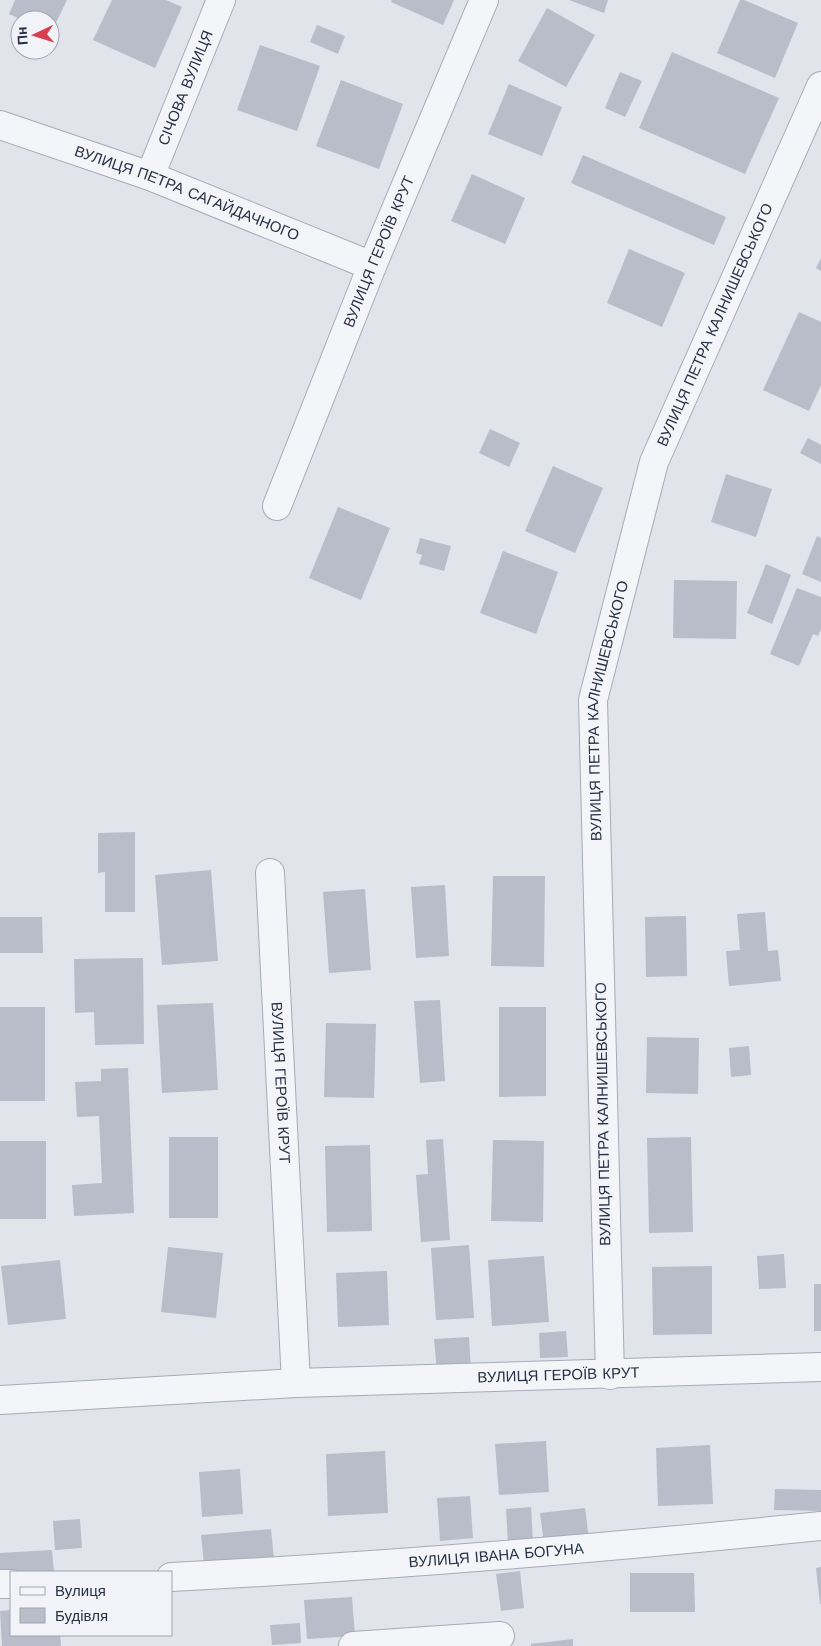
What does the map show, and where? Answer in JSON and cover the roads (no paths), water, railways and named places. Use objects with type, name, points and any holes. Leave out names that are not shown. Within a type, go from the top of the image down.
[{"type":"street","name":"СІЧОВА ВУЛИЦЯ","points":[[150,176],[221,0]]},
{"type":"street","name":"ВУЛИЦЯ ГЕРОЇВ КРУТ","points":[[278,506],[372,266],[484,0]]},
{"type":"street","name":"ВУЛИЦЯ ПЕТРА КАЛНИШЕВСЬКОГО","points":[[610,1375],[594,700],[654,462],[821,86]]},
{"type":"street","name":"ВУЛИЦЯ ПЕТРА САГАЙДАЧНОГО","points":[[0,125],[150,176],[372,266]]},
{"type":"street","name":"ВУЛИЦЯ ГЕРОЇВ КРУТ","points":[[270,873],[296,1383]]},
{"type":"street","name":"ВУЛИЦЯ ГЕРОЇВ КРУТ","points":[[0,1400],[296,1383],[610,1375],[821,1367]]},
{"type":"street","name":"ВУЛИЦЯ ІВАНА БОГУНА","points":[[172,1576],[345,1568],[666,1542],[821,1526]]},
{"type":"street","points":[[353,1646],[500,1636]]}]
